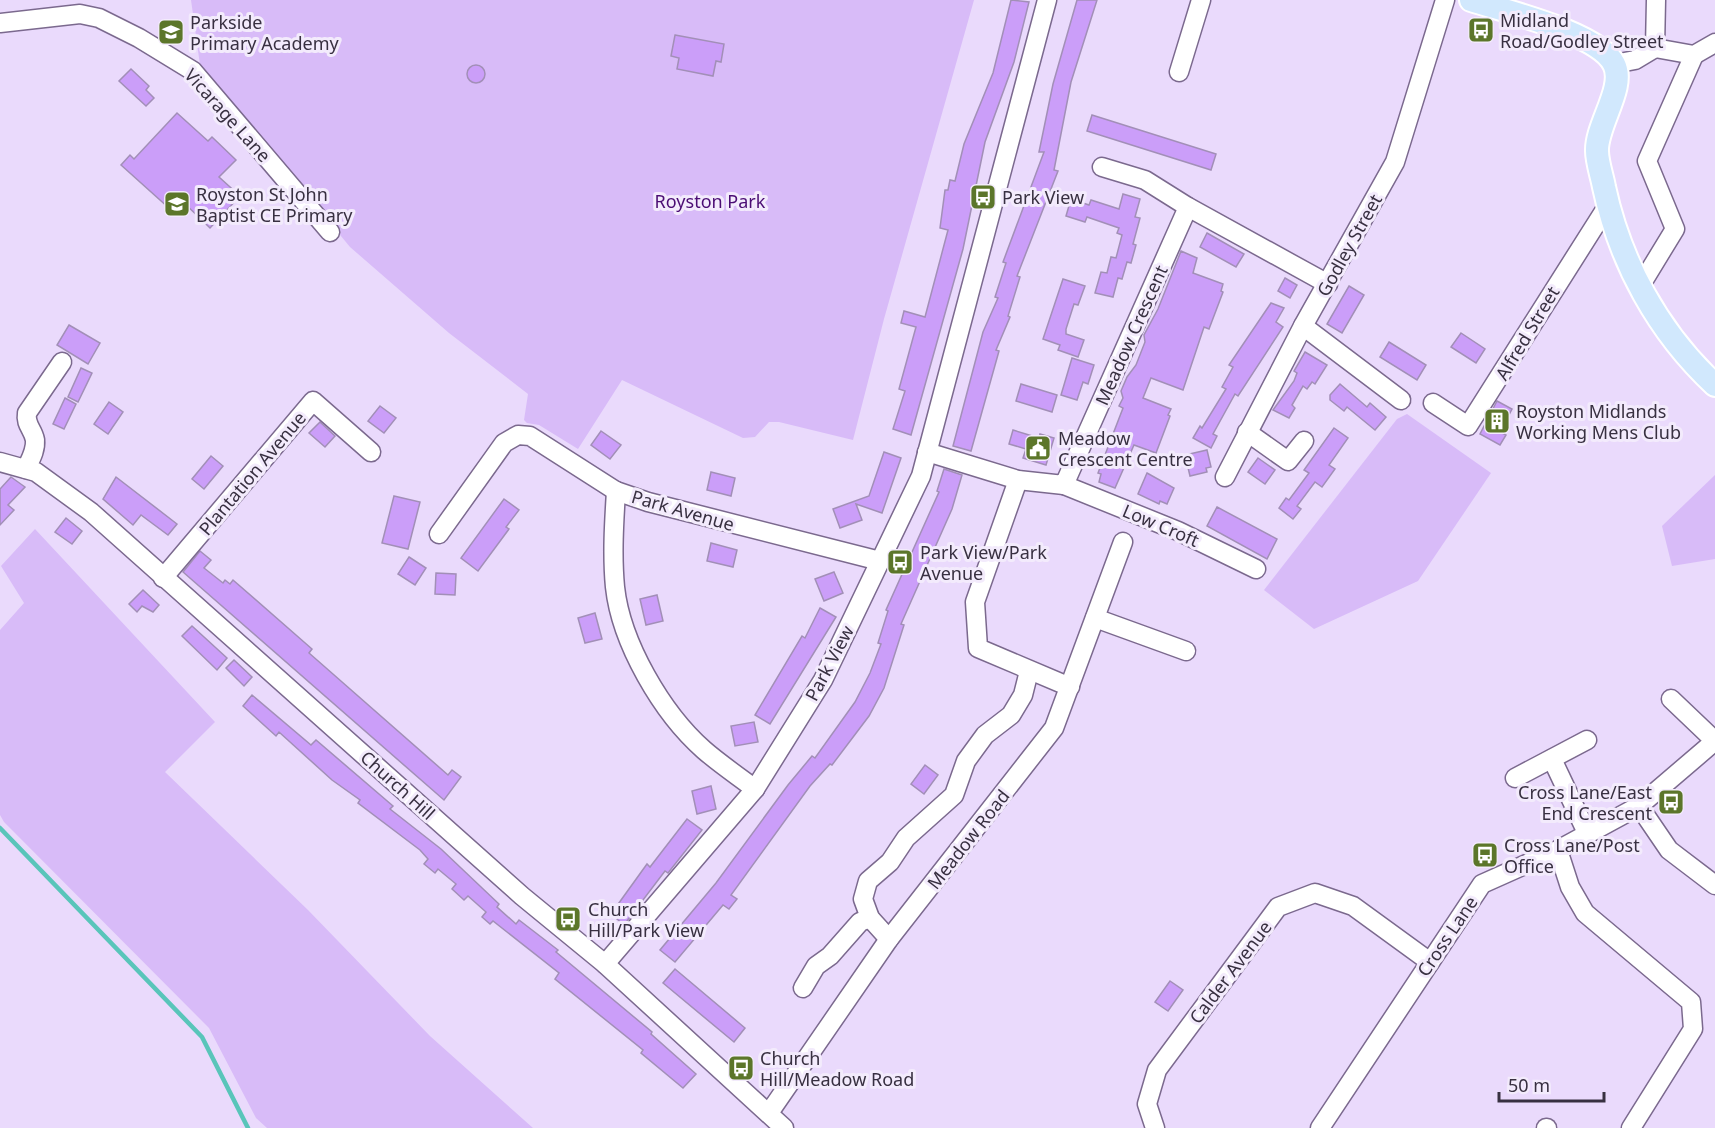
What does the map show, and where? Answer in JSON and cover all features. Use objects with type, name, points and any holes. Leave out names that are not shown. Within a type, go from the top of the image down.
[{"type":"main road","points":[[1471,0],[1577,35],[1599,48],[1614,64],[1616,79],[1613,96],[1600,128],[1597,152],[1612,224],[1639,288],[1688,360],[1715,385]]},
{"type":"street","name":"Park View","points":[[605,964],[755,789],[824,680],[921,476],[1047,0]]},
{"type":"street","points":[[1179,72],[1201,0]]},
{"type":"street","name":"Godley Street","points":[[1225,477],[1303,326],[1395,162],[1445,0]]},
{"type":"street","points":[[1655,48],[1656,0]]},
{"type":"street","name":"Vicarage Lane","points":[[0,22],[80,14],[99,18],[139,38],[194,71],[330,232]]},
{"type":"street","points":[[1639,288],[1675,229],[1647,161],[1694,55],[1715,43]]},
{"type":"street","points":[[1614,64],[1635,60],[1655,48],[1694,55]]},
{"type":"street","points":[[1102,167],[1145,180],[1188,207],[1328,284]]},
{"type":"street","name":"Alfred Street","points":[[1433,403],[1468,426],[1608,205]]},
{"type":"street","name":"Meadow Crescent","points":[[1064,485],[1188,207]]},
{"type":"street","points":[[1303,326],[1401,400]]},
{"type":"street","points":[[26,469],[34,452],[35,439],[26,421],[27,413],[62,362]]},
{"type":"street","name":"Plantation Avenue","points":[[163,578],[313,400],[371,453]]},
{"type":"street","points":[[1247,432],[1285,467],[1304,441]]},
{"type":"street","name":"Park Avenue","points":[[439,534],[504,443],[519,435],[530,436],[543,442],[616,491],[648,502],[880,561]]},
{"type":"street","points":[[927,452],[1018,480],[1064,485]]},
{"type":"street","name":"Church Hill","points":[[0,462],[36,472],[91,512],[522,896],[605,964],[784,1128]]},
{"type":"street","points":[[1018,480],[975,602],[978,648],[1070,687]]},
{"type":"street","name":"Low Croft","points":[[1064,485],[1178,531],[1256,569]]},
{"type":"street","points":[[616,491],[613,537],[615,589],[630,645],[663,703],[703,749],[755,789]]},
{"type":"street","name":"Meadow Road","points":[[769,1113],[890,939],[1054,728],[1123,542]]},
{"type":"street","points":[[1095,618],[1186,651]]},
{"type":"street","points":[[890,939],[870,918],[863,899],[868,881],[890,862],[906,838],[954,795],[966,761],[985,735],[1011,715],[1023,695],[1029,671]]},
{"type":"street","points":[[1671,699],[1715,741]]},
{"type":"street","points":[[1515,778],[1587,740]]},
{"type":"street","name":"Cross Lane","points":[[1320,1128],[1482,884],[1558,850],[1639,806],[1715,741]]},
{"type":"street","points":[[1552,759],[1587,833]]},
{"type":"street","points":[[1639,806],[1669,850],[1715,885]]},
{"type":"street","points":[[1558,850],[1570,887],[1585,913],[1691,1002],[1693,1029],[1631,1128]]},
{"type":"street","name":"Calder Avenue","points":[[1155,1128],[1147,1104],[1156,1070],[1278,908],[1315,893],[1353,906],[1430,962]]},
{"type":"street","points":[[803,988],[816,966],[836,950],[860,922],[870,918]]},
{"type":"green space","name":"Royston Park","points":[[191,0],[974,0],[884,319],[853,440],[779,422],[769,422],[755,437],[743,438],[622,380],[578,449],[539,425],[527,423],[524,420],[528,394],[449,333],[350,247],[200,65]]},
{"type":"green space","points":[[1407,414],[1491,473],[1418,581],[1314,629],[1264,590],[1397,419]]},
{"type":"green space","points":[[1715,475],[1715,559],[1672,566],[1662,526]]},
{"type":"green space","points":[[35,529],[215,722],[165,772],[308,910],[430,1036],[533,1128],[267,1128],[256,1118],[209,1028],[4,822],[0,815],[0,630],[24,603],[1,566]]},
{"type":"building","points":[[1011,0],[1029,2],[1014,62],[985,142],[963,249],[911,435],[893,429],[905,391],[899,389],[916,327],[901,323],[904,311],[925,317],[948,230],[940,228],[945,190],[948,190],[950,180],[955,181],[964,144],[993,73]]},
{"type":"building","points":[[1077,0],[1097,0],[1071,82],[1054,170],[1058,171],[1017,276],[1020,277],[1008,316],[1010,317],[996,350],[999,351],[971,451],[953,446],[983,332],[998,298],[995,297],[1006,263],[1003,262],[1044,152],[1039,152],[1053,84]]},
{"type":"building","points":[[675,35],[724,44],[721,62],[716,61],[713,76],[677,69],[679,58],[671,56]]},
{"type":"building","points":[[472,65],[480,65],[485,70],[483,81],[472,83],[467,78],[467,70]]},
{"type":"building","points":[[131,69],[149,86],[146,90],[154,98],[146,106],[119,81]]},
{"type":"building","points":[[177,113],[208,141],[212,137],[236,160],[219,177],[240,196],[210,228],[180,199],[170,209],[121,165],[130,155],[134,159]]},
{"type":"building","points":[[1092,115],[1216,154],[1211,170],[1087,131]]},
{"type":"building","points":[[1123,194],[1140,199],[1135,217],[1140,218],[1131,263],[1127,262],[1122,279],[1118,278],[1113,297],[1095,293],[1101,272],[1107,273],[1111,257],[1116,258],[1122,235],[1117,233],[1119,228],[1087,217],[1085,222],[1066,216],[1071,199],[1089,205],[1091,200],[1119,209]]},
{"type":"building","points":[[1207,233],[1244,254],[1236,267],[1200,247]]},
{"type":"building","points":[[1181,251],[1197,258],[1193,273],[1223,284],[1221,291],[1223,292],[1209,329],[1204,327],[1183,390],[1151,378],[1143,398],[1171,409],[1168,415],[1170,416],[1156,453],[1134,445],[1115,488],[1099,482],[1101,474],[1098,473],[1123,408],[1119,406],[1123,398],[1121,391],[1136,365],[1145,342],[1144,335],[1158,309]]},
{"type":"building","points":[[1285,278],[1297,285],[1290,298],[1278,291]]},
{"type":"building","points":[[1063,279],[1085,286],[1078,305],[1074,304],[1066,329],[1066,334],[1084,340],[1078,357],[1058,350],[1060,345],[1043,339]]},
{"type":"building","points":[[1349,286],[1364,295],[1342,333],[1327,324]]},
{"type":"building","points":[[1271,303],[1284,308],[1276,322],[1283,327],[1238,396],[1235,394],[1213,434],[1217,436],[1211,448],[1193,438],[1200,426],[1202,428],[1226,389],[1222,387],[1233,367],[1229,365]]},
{"type":"building","points":[[69,325],[100,343],[88,364],[57,345]]},
{"type":"building","points":[[1461,333],[1485,349],[1476,363],[1451,347]]},
{"type":"building","points":[[1389,342],[1426,365],[1417,380],[1380,357]]},
{"type":"building","points":[[1305,352],[1327,365],[1315,384],[1312,382],[1307,389],[1303,386],[1292,405],[1295,408],[1289,418],[1273,410],[1294,381],[1297,373],[1294,371]]},
{"type":"building","points":[[1072,358],[1094,365],[1088,384],[1083,382],[1077,400],[1061,395]]},
{"type":"building","points":[[81,368],[92,373],[78,402],[68,397]]},
{"type":"building","points":[[1021,384],[1057,395],[1052,412],[1016,401]]},
{"type":"building","points":[[1340,384],[1367,407],[1370,403],[1386,417],[1375,430],[1347,407],[1344,411],[1330,400],[1330,395]]},
{"type":"building","points":[[65,398],[76,404],[64,429],[53,424]]},
{"type":"building","name":"Royston Midlands Working Mens Club","points":[[1497,401],[1512,409],[1500,432],[1506,435],[1500,445],[1480,434]]},
{"type":"building","points":[[109,402],[123,412],[108,434],[94,424]]},
{"type":"building","points":[[380,406],[396,418],[384,433],[368,421]]},
{"type":"building","points":[[320,422],[335,436],[325,447],[309,433]]},
{"type":"building","points":[[1334,428],[1348,438],[1329,465],[1335,469],[1322,487],[1315,482],[1297,506],[1301,509],[1293,519],[1279,508],[1286,498],[1289,500],[1309,473],[1304,470]]},
{"type":"building","name":"Meadow Crescent Centre","points":[[1013,430],[1039,438],[1040,434],[1054,438],[1046,465],[1023,458],[1026,449],[1009,444]]},
{"type":"building","points":[[601,431],[621,445],[610,459],[591,445]]},
{"type":"building","points":[[1207,450],[1211,467],[1206,468],[1207,472],[1190,476],[1185,455]]},
{"type":"building","points":[[884,452],[901,458],[882,513],[856,504],[862,520],[840,528],[833,509],[869,496]]},
{"type":"building","points":[[211,456],[223,466],[204,489],[192,479]]},
{"type":"building","points":[[1258,458],[1275,470],[1265,484],[1248,472]]},
{"type":"building","points":[[944,469],[962,475],[952,509],[901,624],[904,625],[884,688],[869,716],[832,765],[830,764],[810,786],[731,895],[737,899],[729,909],[723,905],[675,962],[660,950],[716,883],[788,785],[812,756],[815,758],[855,702],[870,673],[881,644],[878,643],[888,611],[886,610],[939,492],[937,491]]},
{"type":"building","points":[[711,472],[735,478],[731,496],[707,490]]},
{"type":"building","points":[[1147,473],[1174,488],[1167,504],[1160,501],[1159,504],[1138,494]]},
{"type":"building","points":[[11,477],[25,487],[8,505],[14,510],[0,525],[0,489]]},
{"type":"building","points":[[116,477],[177,524],[168,535],[141,515],[133,525],[103,499]]},
{"type":"building","points":[[394,496],[420,502],[408,549],[382,543]]},
{"type":"building","points":[[504,499],[519,510],[506,527],[509,529],[478,571],[461,558]]},
{"type":"building","points":[[1217,507],[1277,539],[1267,559],[1207,526]]},
{"type":"building","points":[[66,518],[82,531],[72,544],[55,532]]},
{"type":"building","points":[[711,543],[737,550],[733,567],[707,561]]},
{"type":"building","points":[[200,551],[211,560],[204,568],[223,583],[225,580],[230,584],[233,580],[312,649],[309,653],[448,775],[452,770],[461,777],[444,800],[183,572]]},
{"type":"building","points":[[409,557],[426,568],[415,585],[398,574]]},
{"type":"building","points":[[834,572],[843,593],[824,601],[815,579]]},
{"type":"building","points":[[436,573],[456,574],[455,595],[435,594]]},
{"type":"building","points":[[143,590],[159,605],[153,612],[142,606],[137,612],[129,604]]},
{"type":"building","points":[[657,595],[663,621],[646,625],[640,599]]},
{"type":"building","points":[[820,608],[836,617],[770,724],[755,715],[802,636],[805,638]]},
{"type":"building","points":[[595,613],[602,639],[585,643],[578,618]]},
{"type":"building","points":[[192,626],[227,658],[217,670],[182,636]]},
{"type":"building","points":[[234,660],[252,677],[244,686],[226,668]]},
{"type":"building","points":[[252,695],[311,745],[316,740],[393,806],[390,809],[441,849],[499,904],[497,907],[516,924],[519,920],[558,950],[556,952],[652,1032],[651,1034],[696,1074],[683,1088],[641,1053],[643,1050],[555,979],[559,973],[493,921],[490,924],[482,917],[486,912],[468,896],[464,900],[452,889],[456,884],[438,869],[435,873],[424,864],[428,859],[420,850],[358,803],[360,800],[332,780],[279,732],[276,736],[243,706]]},
{"type":"building","points":[[754,722],[758,742],[735,746],[731,726]]},
{"type":"building","points":[[925,765],[938,775],[924,794],[911,784]]},
{"type":"building","points":[[711,786],[716,809],[697,814],[692,791]]},
{"type":"building","points":[[687,819],[702,830],[668,873],[665,871],[624,925],[611,914],[647,864],[650,867]]},
{"type":"building","points":[[675,969],[745,1028],[734,1042],[663,983]]},
{"type":"building","points":[[1170,981],[1183,990],[1168,1011],[1155,1002]]},
{"type":"waterway","points":[[0,828],[202,1037],[248,1128]]},
{"type":"place","name":"Midland Road/Godley Street","points":[[1481,30]]},
{"type":"place","name":"Parkside Primary Academy","points":[[171,32]]},
{"type":"place","name":"Park View","points":[[983,197]]},
{"type":"place","name":"Royston St John Baptist CE Primary","points":[[177,204]]},
{"type":"place","name":"Royston Midlands Working Mens Club","points":[[1497,421]]},
{"type":"place","name":"Meadow Crescent Centre","points":[[1038,448]]},
{"type":"place","name":"Park View/Park Avenue","points":[[900,562]]},
{"type":"place","name":"Cross Lane/East End Crescent","points":[[1671,802]]},
{"type":"place","name":"Cross Lane/Post Office","points":[[1485,855]]},
{"type":"place","name":"Church Hill/Park View","points":[[568,919]]},
{"type":"place","name":"Church Hill/Meadow Road","points":[[741,1068]]}]
